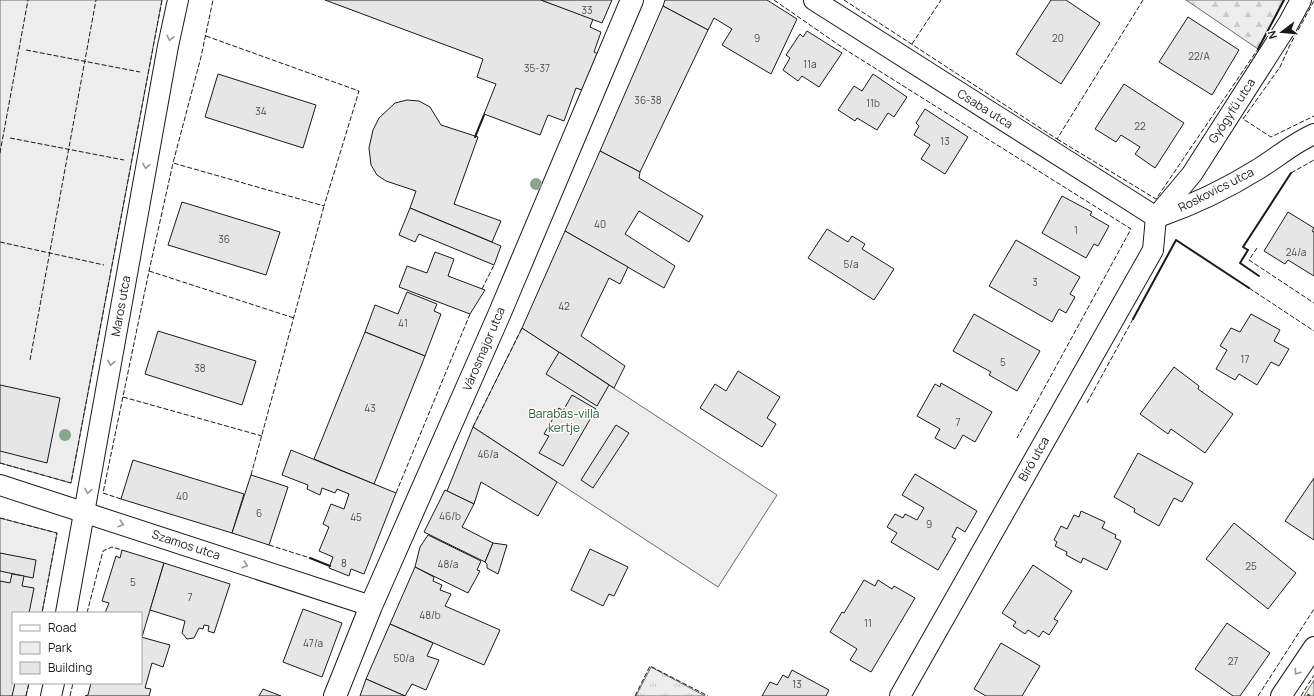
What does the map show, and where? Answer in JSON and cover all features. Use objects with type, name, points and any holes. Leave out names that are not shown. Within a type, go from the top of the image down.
[{"type":"street","name":"Maros utca","points":[[66,612],[168,46],[178,0]]},
{"type":"street","name":"Városmajor utca","points":[[335,696],[371,606],[499,315],[632,0]]},
{"type":"street","name":"Csaba utca","points":[[814,0],[1156,217]]},
{"type":"street","name":"Gyógyfű utca","points":[[1156,217],[1192,174],[1288,24],[1301,0]]},
{"type":"street","name":"Roskovics utca","points":[[1156,217],[1229,186],[1261,167],[1294,143],[1314,134]]},
{"type":"street","name":"Bíró utca","points":[[900,696],[1153,250],[1156,217]]},
{"type":"street","name":"Szamos utca","points":[[0,485],[371,606]]},
{"type":"street","points":[[1281,696],[1314,647]]},
{"type":"street","points":[[51,696],[54,684]]},
{"type":"green space","points":[[0,0],[162,0],[71,483],[0,463]]},
{"type":"green space","points":[[1186,0],[1284,0],[1258,49]]},
{"type":"green space","name":"Barabás-villa kertje","points":[[522,328],[777,495],[718,587],[473,427]]},
{"type":"green space","points":[[0,518],[57,533],[42,612],[12,612],[12,684],[29,684],[26,696],[0,696]]},
{"type":"green space","points":[[651,667],[705,696],[636,696]]},
{"type":"green space","points":[[1314,680],[1314,696],[1304,696]]},
{"type":"building","points":[[325,0],[541,0],[593,19],[590,27],[601,32],[594,52],[598,54],[585,91],[576,88],[564,121],[548,115],[540,135],[484,114],[496,84],[477,77],[483,59]]},
{"type":"building","points":[[541,0],[612,0],[602,23]]},
{"type":"building","points":[[665,0],[767,0],[797,19],[771,74],[722,45],[732,29],[714,18],[708,30],[663,6]]},
{"type":"building","points":[[1051,0],[1066,0],[1100,23],[1061,84],[1016,54]]},
{"type":"building","points":[[663,6],[708,30],[640,172],[600,151]]},
{"type":"building","points":[[1188,17],[1239,50],[1212,95],[1159,62]]},
{"type":"building","points":[[807,31],[842,53],[819,87],[802,76],[798,81],[783,70],[790,58],[786,55],[800,34],[803,37]]},
{"type":"building","points":[[218,74],[316,105],[303,148],[205,117]]},
{"type":"building","points":[[873,74],[907,97],[894,117],[888,113],[877,130],[857,118],[855,121],[838,110],[854,86],[862,91]]},
{"type":"building","points":[[1124,84],[1184,123],[1155,168],[1135,154],[1140,147],[1121,135],[1116,142],[1095,129]]},
{"type":"building","points":[[407,100],[419,101],[430,107],[441,125],[478,137],[454,204],[501,221],[492,242],[410,208],[416,191],[386,181],[377,175],[371,165],[369,148],[373,130],[379,118],[395,103]]},
{"type":"building","points":[[925,109],[968,137],[945,174],[921,159],[930,145],[914,135],[919,126],[916,123]]},
{"type":"building","points":[[600,151],[640,172],[639,178],[703,216],[689,242],[639,211],[625,234],[675,266],[664,288],[565,231]]},
{"type":"building","points":[[1062,196],[1092,212],[1090,215],[1109,226],[1098,246],[1094,244],[1086,258],[1042,233]]},
{"type":"building","points":[[182,202],[280,232],[266,275],[168,245]]},
{"type":"building","points":[[410,208],[501,246],[494,265],[419,234],[415,242],[399,235]]},
{"type":"building","points":[[1288,212],[1314,228],[1312,231],[1314,232],[1314,276],[1288,260],[1285,264],[1264,251]]},
{"type":"building","points":[[827,229],[848,242],[852,236],[865,244],[862,249],[894,269],[874,300],[808,258]]},
{"type":"building","points":[[565,231],[628,267],[620,284],[609,278],[581,336],[625,366],[614,388],[522,328]]},
{"type":"building","points":[[1016,240],[1080,277],[1070,294],[1075,297],[1066,313],[1059,309],[1052,322],[989,286]]},
{"type":"building","points":[[435,252],[454,259],[448,276],[485,290],[470,314],[399,287],[407,266],[427,273]]},
{"type":"building","points":[[407,292],[437,304],[434,311],[441,314],[425,356],[365,332],[375,305],[398,314]]},
{"type":"building","points":[[974,314],[1040,351],[1017,391],[989,375],[991,372],[953,351]]},
{"type":"building","points":[[1251,314],[1280,330],[1274,341],[1289,349],[1279,366],[1271,362],[1257,385],[1239,374],[1235,380],[1216,369],[1227,350],[1220,346],[1231,328],[1240,332]]},
{"type":"building","points":[[158,331],[256,361],[242,405],[145,374]]},
{"type":"building","points":[[365,332],[425,356],[374,484],[314,459]]},
{"type":"building","points":[[559,352],[609,385],[597,406],[546,374]]},
{"type":"building","points":[[1174,367],[1199,386],[1198,389],[1233,414],[1205,453],[1171,429],[1168,434],[1140,414]]},
{"type":"building","points":[[738,371],[780,397],[767,418],[776,424],[762,447],[700,408],[715,384],[726,391]]},
{"type":"building","points":[[941,383],[992,412],[975,442],[963,435],[955,449],[935,438],[940,429],[917,416],[935,384],[940,387]]},
{"type":"building","points":[[0,385],[60,398],[47,463],[0,451]]},
{"type":"building","points":[[572,395],[596,409],[563,466],[539,453],[549,436],[544,434],[559,408],[563,411]]},
{"type":"building","points":[[616,425],[629,433],[593,488],[581,480]]},
{"type":"building","points":[[473,427],[557,482],[538,516],[481,482],[474,504],[447,491]]},
{"type":"building","points":[[291,450],[396,493],[364,574],[351,569],[349,576],[329,568],[333,557],[319,551],[329,527],[323,524],[331,504],[344,509],[349,494],[337,489],[335,493],[322,488],[320,495],[307,489],[308,485],[282,475]]},
{"type":"building","points":[[1138,453],[1193,483],[1182,502],[1174,498],[1159,526],[1134,512],[1135,509],[1114,497]]},
{"type":"building","points":[[133,460],[244,494],[232,533],[121,499]]},
{"type":"building","points":[[915,474],[977,511],[965,532],[957,527],[952,537],[956,539],[938,570],[891,542],[897,533],[887,527],[895,514],[903,518],[905,514],[917,520],[924,508],[902,495]]},
{"type":"building","points":[[251,475],[288,487],[269,545],[232,533]]},
{"type":"building","points":[[1314,478],[1314,540],[1285,521]]},
{"type":"building","points":[[445,490],[474,504],[462,527],[493,543],[485,562],[424,532]]},
{"type":"building","points":[[1081,511],[1105,522],[1102,528],[1116,535],[1115,538],[1121,541],[1107,570],[1083,558],[1081,563],[1066,555],[1067,552],[1055,546],[1057,542],[1054,540],[1061,526],[1067,529],[1074,515],[1079,517]]},
{"type":"building","points":[[1234,523],[1296,573],[1268,609],[1206,559]]},
{"type":"building","points":[[428,535],[481,561],[477,570],[480,571],[468,593],[415,567],[420,547]]},
{"type":"building","points":[[493,543],[507,545],[498,574],[487,568],[487,564],[485,562]]},
{"type":"building","points":[[590,549],[628,567],[614,596],[609,594],[603,606],[571,590]]},
{"type":"building","points":[[122,550],[164,563],[142,637],[142,612],[105,612],[109,603],[102,601],[116,556],[120,558]]},
{"type":"building","points":[[0,553],[36,560],[33,578],[0,571]]},
{"type":"building","points":[[164,563],[230,584],[214,633],[208,631],[209,626],[204,625],[203,629],[199,628],[194,638],[187,639],[182,633],[185,621],[150,610]]},
{"type":"building","points":[[1033,565],[1072,591],[1054,619],[1058,621],[1049,635],[1043,631],[1039,637],[1028,630],[1025,634],[1013,626],[1016,622],[1002,613]]},
{"type":"building","points":[[415,567],[434,577],[433,581],[442,585],[440,590],[451,594],[445,606],[500,630],[484,665],[390,624]]},
{"type":"building","points":[[12,574],[24,576],[22,586],[34,588],[29,612],[12,612],[12,684],[15,684],[12,696],[0,696],[0,581],[10,583]]},
{"type":"building","points":[[864,580],[875,586],[878,580],[892,589],[894,586],[915,598],[871,672],[850,660],[857,649],[830,632],[842,612],[844,613]]},
{"type":"building","points":[[303,609],[342,623],[322,677],[283,662]]},
{"type":"building","points":[[1227,623],[1270,653],[1240,696],[1233,696],[1195,669]]},
{"type":"building","points":[[390,624],[433,643],[427,656],[439,660],[426,690],[412,684],[405,696],[366,679]]},
{"type":"building","points":[[142,637],[170,645],[163,667],[152,663],[145,688],[151,689],[149,696],[85,696],[88,695],[91,684],[142,684]]},
{"type":"building","points":[[1001,643],[1040,666],[1022,696],[986,696],[974,689]]},
{"type":"building","points":[[792,670],[829,690],[826,696],[762,696],[770,682],[777,685],[783,675],[788,678]]},
{"type":"building","points":[[366,679],[405,696],[360,696]]},
{"type":"building","points":[[263,689],[281,696],[259,696]]},
{"type":"fence","points":[[0,153],[28,0]]},
{"type":"fence","points":[[30,360],[96,0]]},
{"type":"fence","points":[[0,463],[71,483],[162,0]]},
{"type":"fence","points":[[206,36],[359,91],[324,206],[173,163],[201,57],[213,0]]},
{"type":"fence","points":[[774,0],[846,50],[1131,229],[1017,438]]},
{"type":"fence","points":[[844,0],[1057,139],[1143,0]]},
{"type":"fence","points":[[912,44],[941,0]]},
{"type":"fence","points":[[1314,1],[1280,67],[1243,119],[1271,137],[1314,116]]},
{"type":"fence","points":[[1057,139],[1156,199],[1258,49]]},
{"type":"fence","points":[[26,50],[140,72]]},
{"type":"fence","points":[[10,138],[124,160]]},
{"type":"fence","points":[[1291,173],[1314,160]]},
{"type":"fence","points":[[121,499],[103,493],[173,163]]},
{"type":"fence","points":[[251,475],[324,206]]},
{"type":"fence","points":[[0,242],[104,265]]},
{"type":"fence","points":[[1257,248],[1249,260],[1314,303]]},
{"type":"fence","points":[[482,289],[494,265]]},
{"type":"fence","points":[[149,271],[294,318]]},
{"type":"fence","points":[[1249,288],[1314,331]]},
{"type":"fence","points":[[396,493],[470,314]]},
{"type":"fence","points":[[1087,403],[1133,319]]},
{"type":"fence","points":[[473,427],[522,328]]},
{"type":"fence","points":[[123,397],[262,436]]},
{"type":"fence","points":[[0,518],[57,533],[42,612]]},
{"type":"fence","points":[[269,545],[310,558]]},
{"type":"fence","points":[[87,612],[103,551],[112,547],[122,550]]},
{"type":"fence","points":[[1258,696],[1314,609]]},
{"type":"fence","points":[[635,696],[650,666],[708,696]]},
{"type":"fence","points":[[1301,696],[1314,675]]},
{"type":"fence","points":[[26,696],[29,684]]},
{"type":"fence","points":[[70,696],[73,684]]},
{"type":"wall","points":[[1258,49],[1284,0]]},
{"type":"wall","points":[[475,137],[484,115]]},
{"type":"wall","points":[[1259,276],[1240,263],[1248,250],[1243,247],[1291,173]]},
{"type":"wall","points":[[1133,319],[1176,240],[1249,288]]},
{"type":"wall","points":[[310,558],[330,566]]}]
